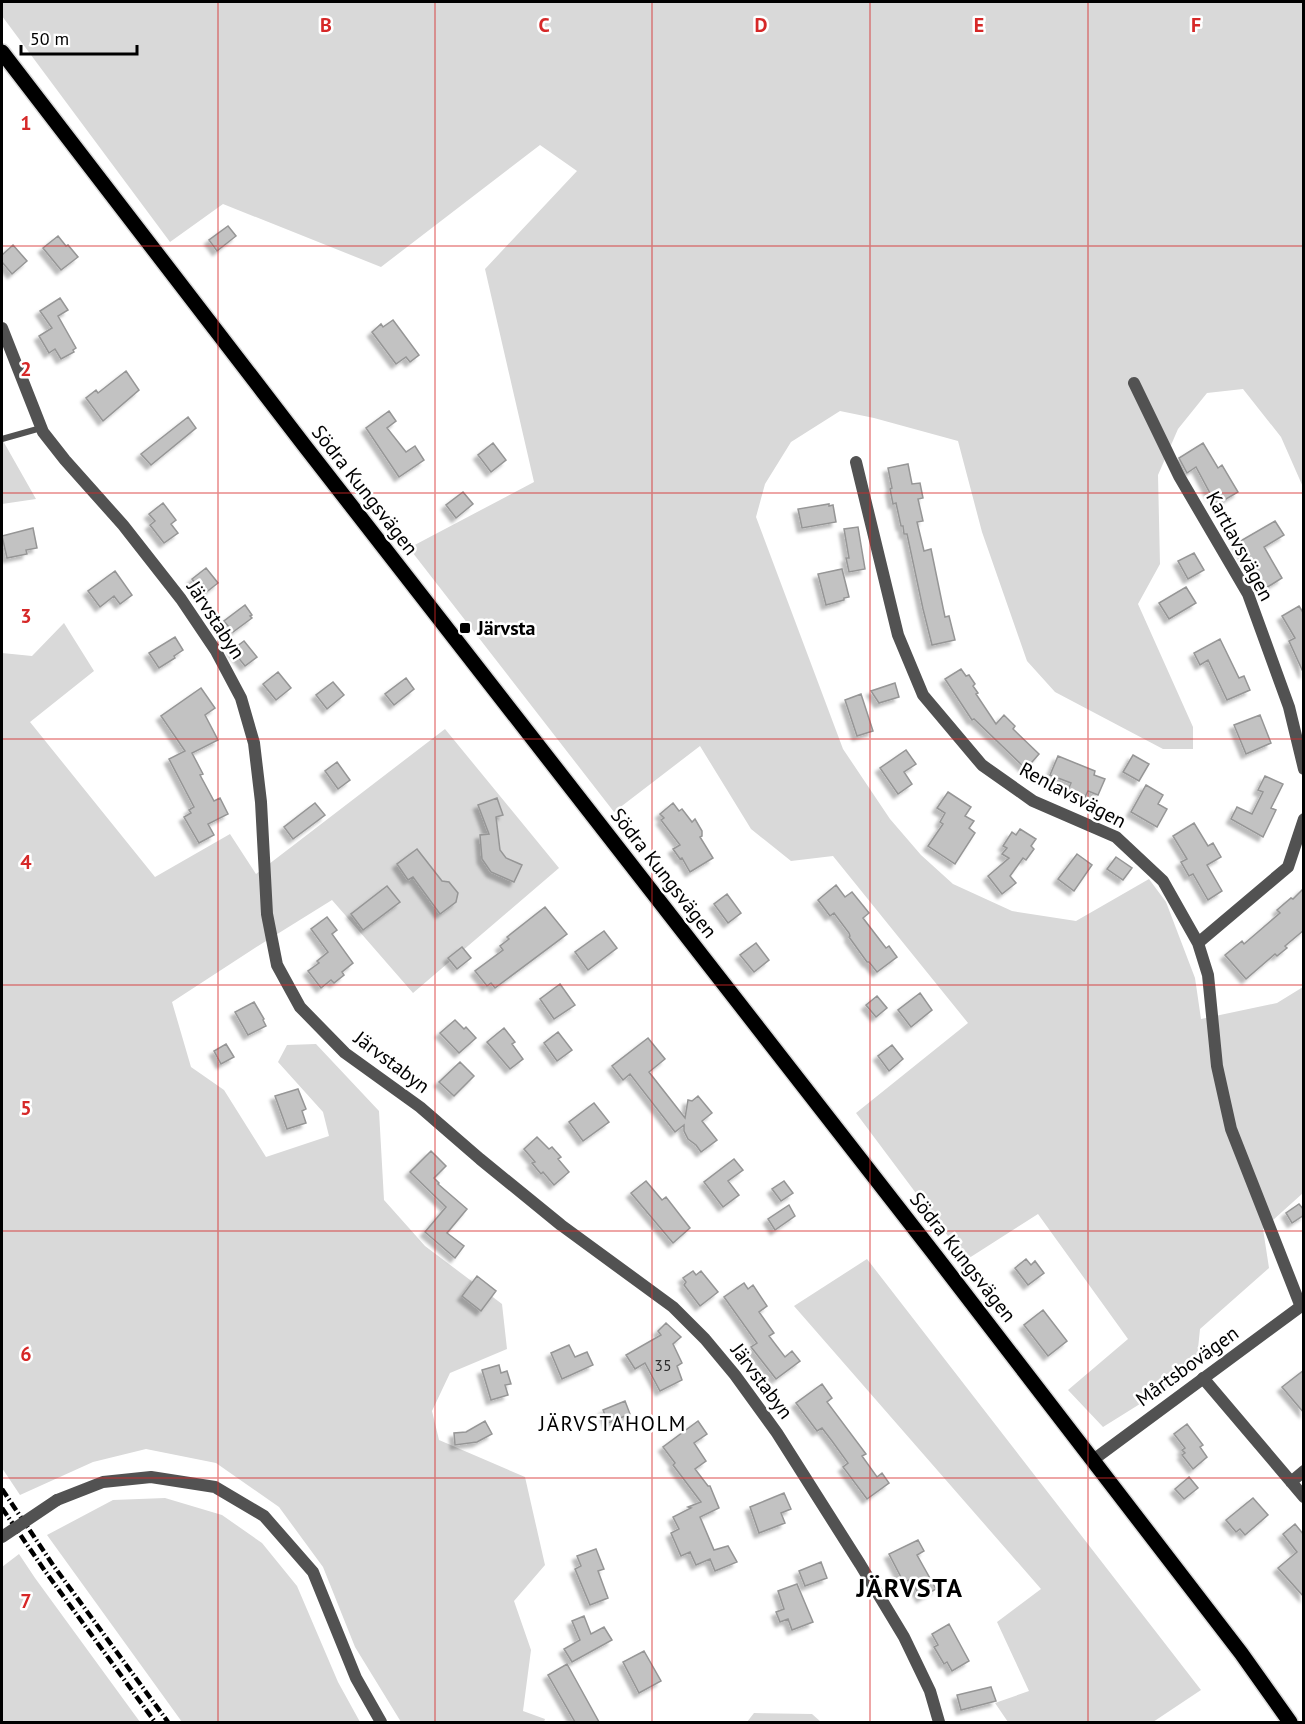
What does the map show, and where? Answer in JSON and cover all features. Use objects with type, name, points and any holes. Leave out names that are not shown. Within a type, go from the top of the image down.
[{"type":"main road","name":"Södra Kungsvägen","points":[[2,51],[304,445],[935,1255],[1241,1653],[1290,1722]]},
{"type":"street","name":"Järvstabyn","points":[[2,328],[41,428],[65,460],[123,525],[180,599],[216,651],[241,698],[254,743],[266,862],[267,914],[277,965],[300,1007],[345,1053],[420,1107],[561,1225],[673,1307],[705,1339],[735,1375],[777,1434],[904,1636],[930,1691],[939,1722]]},
{"type":"street","name":"Kartlavsvägen","points":[[1134,383],[1179,476],[1248,594],[1289,707],[1304,769]]},
{"type":"street","name":"Renlavsvägen","points":[[856,462],[898,635],[923,695],[982,765],[1033,801],[1116,837],[1163,881],[1198,943],[1208,975],[1217,1066],[1231,1129],[1302,1305]]},
{"type":"street","points":[[1198,943],[1288,867],[1304,819]]},
{"type":"street","name":"Mårtsbovägen","points":[[1093,1460],[1302,1305]]},
{"type":"street","points":[[1203,1378],[1304,1497]]},
{"type":"street","points":[[1291,1482],[1304,1471]]},
{"type":"street","points":[[2,1537],[57,1500],[103,1482],[151,1477],[215,1486],[264,1516],[313,1572],[356,1678],[381,1722]]},
{"type":"lane","points":[[2,439],[41,428]]},
{"type":"shaded area","points":[[2,2],[1303,2],[1303,487],[1281,437],[1243,389],[1207,393],[1178,429],[1158,475],[1160,564],[1138,604],[1193,727],[1193,749],[1163,749],[1055,692],[1027,661],[982,532],[958,441],[840,411],[791,442],[765,484],[756,517],[843,749],[890,819],[921,855],[953,884],[1012,911],[1076,921],[1149,879],[1166,902],[1195,978],[1201,1019],[1277,1003],[1303,987],[1303,1193],[1263,1229],[1269,1268],[1200,1329],[1196,1369],[1103,1427],[1068,1390],[1128,1339],[1038,1214],[966,1260],[856,1113],[968,1023],[833,856],[791,861],[751,829],[700,746],[614,812],[409,548],[534,482],[485,269],[577,171],[540,145],[381,267],[223,204],[170,242],[2,16]]},
{"type":"shaded area","points":[[2,439],[36,499],[2,504]]},
{"type":"shaded area","points":[[64,623],[94,671],[30,722],[155,877],[230,834],[256,874],[445,729],[559,868],[413,993],[332,900],[172,1002],[191,1067],[224,1090],[266,1157],[329,1136],[323,1112],[278,1062],[287,1045],[316,1044],[379,1111],[384,1200],[425,1246],[502,1304],[507,1349],[450,1373],[432,1411],[439,1440],[525,1477],[545,1565],[514,1601],[531,1650],[523,1711],[545,1719],[544,1722],[401,1722],[355,1647],[323,1567],[279,1507],[216,1463],[146,1449],[93,1462],[20,1495],[2,1468],[2,653],[32,656]]},
{"type":"shaded area","points":[[867,1259],[1201,1690],[1153,1722],[1008,1722],[995,1703],[1029,1691],[997,1622],[1041,1589],[794,1306]]},
{"type":"shaded area","points":[[165,1498],[222,1515],[262,1543],[297,1586],[338,1682],[360,1722],[182,1722],[47,1535],[113,1500]]},
{"type":"shaded area","points":[[19,1554],[140,1722],[2,1722],[2,1567]]},
{"type":"shaded area","points":[[754,1713],[812,1714],[821,1722],[747,1722]]},
{"type":"building","points":[[228,226],[236,236],[217,251],[209,240]]},
{"type":"building","points":[[58,236],[78,257],[61,270],[43,248]]},
{"type":"building","points":[[13,245],[27,261],[12,274],[2,262],[2,255]]},
{"type":"building","points":[[60,298],[68,310],[58,316],[76,348],[74,352],[61,359],[55,349],[49,353],[39,336],[52,328],[40,311]]},
{"type":"building","points":[[393,320],[419,355],[410,362],[406,357],[396,364],[372,332],[381,324],[383,327]]},
{"type":"building","points":[[126,371],[139,390],[103,421],[86,398],[96,390],[98,393]]},
{"type":"building","points":[[389,411],[396,421],[387,428],[406,452],[415,446],[424,460],[399,477],[366,428]]},
{"type":"building","points":[[188,417],[196,428],[151,465],[141,454]]},
{"type":"building","points":[[493,443],[506,460],[491,472],[478,455]]},
{"type":"building","points":[[1203,443],[1218,468],[1222,465],[1238,492],[1221,502],[1216,493],[1211,495],[1196,467],[1187,473],[1179,458]]},
{"type":"building","points":[[908,464],[912,484],[920,483],[923,498],[918,499],[923,521],[917,522],[924,551],[931,549],[945,617],[949,616],[955,640],[932,645],[907,534],[904,534],[890,489],[892,488],[888,468]]},
{"type":"building","points":[[463,492],[473,504],[456,518],[446,505]]},
{"type":"building","points":[[163,503],[176,520],[171,524],[178,533],[164,543],[150,525],[155,521],[149,514]]},
{"type":"building","points":[[829,504],[829,506],[833,505],[836,522],[802,528],[798,509]]},
{"type":"building","points":[[1275,521],[1284,535],[1264,547],[1282,578],[1266,588],[1260,579],[1258,580],[1237,543]]},
{"type":"building","points":[[858,527],[865,569],[849,572],[844,529]]},
{"type":"building","points":[[33,528],[37,548],[26,550],[27,554],[7,558],[2,536]]},
{"type":"building","points":[[1194,553],[1204,570],[1188,579],[1178,561]]},
{"type":"building","points":[[206,568],[218,583],[204,594],[192,579]]},
{"type":"building","points":[[842,569],[849,597],[826,605],[818,574]]},
{"type":"building","points":[[115,571],[132,595],[120,604],[114,596],[100,607],[88,591]]},
{"type":"building","points":[[1186,587],[1196,603],[1169,619],[1159,603]]},
{"type":"building","points":[[245,605],[252,618],[233,632],[224,621]]},
{"type":"building","points":[[1299,606],[1304,614],[1304,674],[1289,641],[1295,638],[1282,616]]},
{"type":"building","points":[[175,637],[183,650],[159,668],[149,653]]},
{"type":"building","points":[[1220,639],[1239,678],[1244,676],[1250,690],[1227,700],[1208,660],[1200,665],[1194,653]]},
{"type":"building","points":[[244,641],[257,657],[245,666],[232,650]]},
{"type":"building","points":[[961,669],[975,684],[973,686],[978,693],[976,694],[996,724],[1004,715],[1015,726],[1013,729],[1039,754],[1026,769],[974,719],[972,720],[945,679]]},
{"type":"building","points":[[278,672],[291,688],[276,700],[263,684]]},
{"type":"building","points":[[406,678],[414,689],[394,705],[385,694]]},
{"type":"building","points":[[333,682],[344,695],[327,709],[316,695]]},
{"type":"building","points":[[895,683],[899,697],[879,703],[871,691]]},
{"type":"building","points":[[201,688],[215,708],[205,715],[218,740],[192,753],[203,774],[200,775],[214,801],[220,798],[228,814],[208,824],[214,835],[199,843],[184,817],[191,813],[189,810],[194,807],[169,759],[185,751],[161,716]]},
{"type":"building","points":[[861,694],[873,731],[857,736],[845,700]]},
{"type":"building","points":[[1260,715],[1271,743],[1246,754],[1234,725]]},
{"type":"building","points":[[906,750],[916,764],[904,772],[912,784],[898,794],[880,768]]},
{"type":"building","points":[[1133,755],[1149,764],[1139,781],[1123,772]]},
{"type":"building","points":[[1058,756],[1095,771],[1094,775],[1105,779],[1098,795],[1088,791],[1085,797],[1068,790],[1071,783],[1050,775]]},
{"type":"building","points":[[337,762],[350,780],[338,789],[325,771]]},
{"type":"building","points":[[1265,776],[1283,784],[1271,808],[1276,810],[1263,837],[1231,819],[1237,807],[1252,814],[1263,792],[1258,790]]},
{"type":"building","points":[[1146,785],[1163,795],[1158,804],[1167,809],[1157,827],[1131,812]]},
{"type":"building","points":[[948,792],[971,807],[965,816],[974,821],[969,828],[975,833],[955,864],[928,846],[943,824],[940,822],[945,813],[937,808]]},
{"type":"building","points":[[497,798],[503,815],[496,817],[500,850],[506,858],[522,865],[514,882],[491,872],[482,859],[480,835],[489,834],[478,805]]},
{"type":"building","points":[[315,803],[325,815],[293,839],[284,827]]},
{"type":"building","points":[[673,803],[679,811],[682,809],[692,822],[695,819],[702,831],[700,837],[713,858],[690,872],[682,858],[680,859],[673,849],[680,845],[661,820],[664,818],[660,814]]},
{"type":"building","points":[[1194,823],[1208,846],[1213,843],[1221,857],[1207,865],[1222,891],[1208,900],[1193,874],[1189,876],[1181,862],[1187,859],[1173,836]]},
{"type":"building","points":[[1020,829],[1036,839],[1031,846],[1034,849],[1026,860],[1023,858],[1010,876],[1016,883],[1002,894],[988,876],[1009,858],[1002,854],[1007,848],[1003,846],[1012,832],[1016,835]]},
{"type":"building","points":[[417,849],[442,881],[449,882],[458,893],[456,902],[440,914],[413,877],[408,880],[397,864]]},
{"type":"building","points":[[1077,854],[1092,865],[1074,891],[1058,879]]},
{"type":"building","points":[[1116,857],[1132,868],[1123,880],[1107,869]]},
{"type":"building","points":[[836,885],[845,897],[852,892],[869,913],[863,918],[886,948],[889,946],[897,957],[877,972],[867,962],[834,913],[830,916],[818,900]]},
{"type":"building","points":[[387,886],[400,902],[363,930],[351,914]]},
{"type":"building","points":[[1304,888],[1304,930],[1285,946],[1287,948],[1277,956],[1275,954],[1246,979],[1225,955],[1242,941],[1244,944],[1280,913],[1277,910]]},
{"type":"building","points":[[727,894],[741,913],[728,923],[714,904]]},
{"type":"building","points":[[545,907],[567,934],[495,988],[491,983],[487,986],[475,971],[503,950],[500,946],[509,939],[507,937]]},
{"type":"building","points":[[327,917],[337,930],[332,934],[353,963],[334,983],[331,980],[321,988],[308,971],[328,952],[311,929]]},
{"type":"building","points":[[604,931],[617,948],[588,970],[575,952]]},
{"type":"building","points":[[756,943],[769,960],[754,972],[740,955]]},
{"type":"building","points":[[462,947],[471,958],[457,969],[448,958]]},
{"type":"building","points":[[560,984],[575,1005],[554,1019],[540,999]]},
{"type":"building","points":[[920,993],[932,1010],[911,1027],[898,1010]]},
{"type":"building","points":[[877,996],[887,1008],[876,1017],[866,1005]]},
{"type":"building","points":[[254,1002],[266,1026],[248,1035],[235,1012]]},
{"type":"building","points":[[455,1020],[464,1029],[466,1027],[476,1038],[459,1053],[440,1033]]},
{"type":"building","points":[[504,1028],[515,1042],[512,1044],[523,1059],[510,1069],[487,1042]]},
{"type":"building","points":[[558,1032],[572,1050],[557,1061],[544,1043]]},
{"type":"building","points":[[648,1038],[665,1059],[649,1072],[685,1118],[688,1100],[692,1101],[698,1096],[712,1113],[702,1121],[717,1140],[701,1152],[688,1139],[684,1125],[675,1132],[630,1074],[623,1080],[612,1066]]},
{"type":"building","points":[[226,1044],[234,1057],[221,1064],[214,1051]]},
{"type":"building","points":[[892,1045],[903,1059],[889,1071],[878,1056]]},
{"type":"building","points":[[460,1062],[474,1076],[454,1096],[439,1082]]},
{"type":"building","points":[[298,1089],[306,1109],[302,1111],[306,1123],[287,1129],[275,1096]]},
{"type":"building","points":[[594,1103],[609,1122],[583,1141],[569,1122]]},
{"type":"building","points":[[537,1137],[549,1149],[552,1147],[561,1157],[558,1159],[569,1172],[554,1185],[543,1172],[541,1174],[524,1149]]},
{"type":"building","points":[[431,1151],[446,1166],[434,1178],[467,1209],[447,1233],[464,1246],[455,1258],[425,1232],[446,1207],[410,1172]]},
{"type":"building","points":[[734,1159],[743,1170],[728,1181],[739,1195],[723,1207],[704,1182]]},
{"type":"building","points":[[646,1181],[662,1200],[666,1197],[690,1228],[673,1243],[631,1193]]},
{"type":"building","points":[[784,1181],[793,1193],[781,1201],[772,1189]]},
{"type":"building","points":[[1299,1204],[1304,1210],[1304,1215],[1292,1223],[1286,1213]]},
{"type":"building","points":[[789,1205],[795,1216],[775,1230],[768,1219]]},
{"type":"building","points":[[1026,1259],[1031,1265],[1035,1261],[1044,1273],[1028,1285],[1015,1268]]},
{"type":"building","points":[[693,1271],[696,1275],[701,1271],[718,1292],[700,1306],[684,1285],[686,1282],[683,1278]]},
{"type":"building","points":[[477,1276],[496,1291],[481,1311],[462,1296]]},
{"type":"building","points":[[744,1283],[748,1289],[753,1285],[767,1306],[759,1312],[774,1333],[769,1336],[785,1357],[792,1351],[800,1361],[776,1379],[751,1347],[757,1343],[724,1297]]},
{"type":"building","points":[[1043,1310],[1067,1341],[1048,1356],[1024,1325]]},
{"type":"building","points":[[666,1323],[681,1337],[673,1344],[682,1363],[677,1366],[682,1380],[660,1391],[645,1363],[635,1369],[626,1355],[661,1335],[658,1331]]},
{"type":"building","points":[[569,1345],[575,1357],[587,1352],[593,1365],[562,1379],[551,1353]]},
{"type":"building","points":[[499,1365],[501,1373],[507,1371],[511,1384],[505,1385],[508,1395],[491,1400],[482,1370]]},
{"type":"building","points":[[1304,1370],[1304,1413],[1282,1387]]},
{"type":"building","points":[[822,1384],[832,1398],[827,1402],[866,1454],[862,1456],[877,1477],[882,1473],[889,1483],[867,1499],[843,1467],[848,1463],[832,1441],[822,1428],[817,1431],[796,1403]]},
{"type":"building","points":[[625,1401],[630,1414],[608,1423],[603,1410]]},
{"type":"building","points":[[485,1421],[492,1434],[477,1442],[455,1445],[454,1433],[466,1432]]},
{"type":"building","points":[[698,1421],[707,1434],[694,1443],[706,1461],[695,1469],[710,1486],[719,1508],[700,1517],[714,1550],[728,1546],[737,1562],[715,1571],[710,1559],[696,1565],[690,1552],[681,1556],[671,1533],[679,1529],[673,1517],[701,1502],[673,1465],[675,1463],[663,1447]]},
{"type":"building","points":[[1187,1424],[1203,1445],[1200,1447],[1207,1457],[1193,1469],[1182,1455],[1185,1453],[1182,1450],[1185,1448],[1174,1434]]},
{"type":"building","points":[[1189,1477],[1198,1488],[1184,1499],[1175,1489]]},
{"type":"building","points":[[784,1493],[791,1509],[781,1513],[785,1523],[759,1533],[750,1507]]},
{"type":"building","points":[[1253,1498],[1268,1515],[1245,1535],[1240,1529],[1236,1532],[1226,1520]]},
{"type":"building","points":[[1295,1524],[1304,1535],[1304,1597],[1278,1568],[1297,1552],[1283,1534]]},
{"type":"building","points":[[918,1540],[924,1551],[917,1555],[936,1589],[921,1598],[910,1579],[904,1583],[889,1554]]},
{"type":"building","points":[[596,1549],[604,1569],[598,1571],[608,1598],[590,1605],[575,1569],[581,1566],[577,1556]]},
{"type":"building","points":[[821,1562],[827,1578],[805,1586],[799,1571]]},
{"type":"building","points":[[797,1584],[813,1622],[792,1630],[788,1619],[780,1622],[776,1612],[784,1609],[778,1591]]},
{"type":"building","points":[[584,1616],[591,1634],[604,1627],[612,1640],[572,1662],[564,1649],[580,1640],[572,1621]]},
{"type":"building","points":[[949,1624],[969,1661],[952,1671],[947,1662],[944,1664],[934,1647],[938,1645],[932,1634]]},
{"type":"building","points":[[644,1651],[661,1681],[639,1693],[623,1662]]},
{"type":"building","points":[[567,1664],[599,1722],[575,1722],[548,1675]]},
{"type":"building","points":[[991,1687],[996,1701],[961,1710],[957,1695]]},
{"type":"railway","points":[[2,1489],[53,1565],[168,1722]]},
{"type":"railway","points":[[2,1508],[155,1722]]},
{"type":"place","name":"Järvsta","points":[[465,628]]},
{"type":"district","name":"JÄRVSTAHOLM","points":[[613,1424]]},
{"type":"district","name":"JÄRVSTA","points":[[910,1588]]}]
